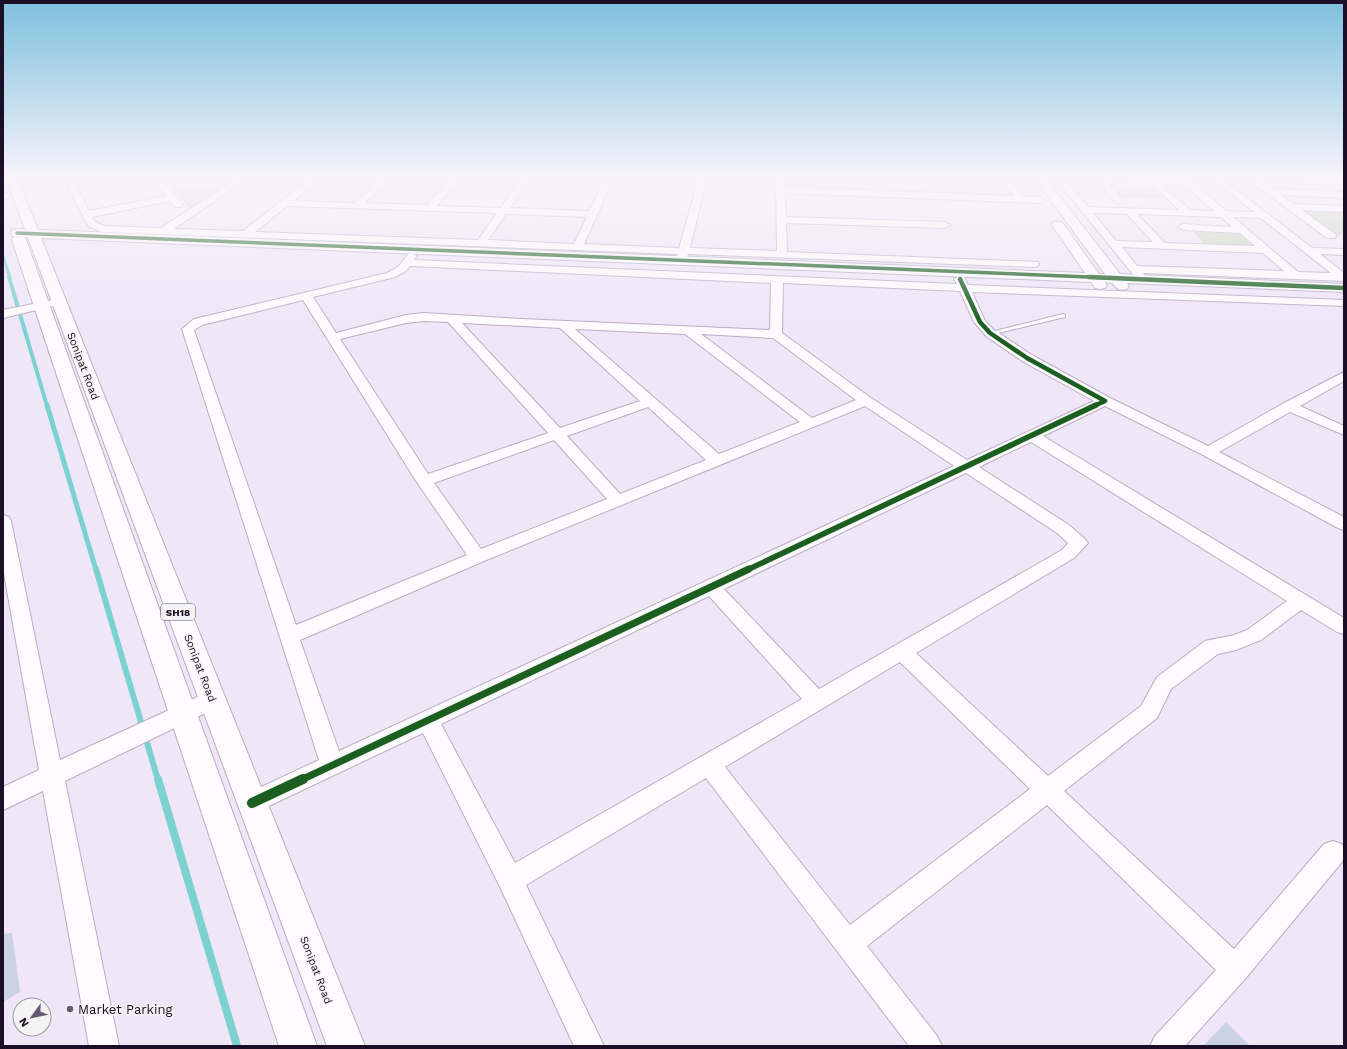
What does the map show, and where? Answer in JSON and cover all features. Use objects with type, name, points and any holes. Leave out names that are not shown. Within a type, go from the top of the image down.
[{"type":"street","name":"Sonipat Road","points":[[23,227],[28,238],[42,305],[298,1046]]},
{"type":"street","points":[[97,227],[102,229],[577,247],[681,259],[962,284],[1097,281]]},
{"type":"street","points":[[164,231],[170,227]]},
{"type":"street","points":[[246,234],[255,227]]},
{"type":"street","points":[[481,243],[492,227]]},
{"type":"street","points":[[577,247],[586,227]]},
{"type":"street","points":[[681,259],[690,227]]},
{"type":"street","points":[[782,227],[782,254]]},
{"type":"street","points":[[1059,227],[1097,281]]},
{"type":"street","points":[[1073,227],[1119,282]]},
{"type":"street","points":[[1099,227],[1143,280]]},
{"type":"street","points":[[1144,227],[1162,246]]},
{"type":"street","points":[[1183,227],[1241,230]]},
{"type":"street","points":[[1183,227],[1204,248]]},
{"type":"street","points":[[1238,227],[1295,275]]},
{"type":"street","points":[[1279,227],[1344,280]]},
{"type":"street","points":[[1318,227],[1331,236]]},
{"type":"street","points":[[86,239],[102,229]]},
{"type":"street","points":[[1289,235],[1344,237]]},
{"type":"street","points":[[28,238],[681,259],[1344,295]]},
{"type":"street","points":[[86,239],[777,280],[962,284],[1344,303]]},
{"type":"street","points":[[1114,244],[1266,250]]},
{"type":"street","points":[[1310,251],[1344,252]]},
{"type":"street","points":[[409,259],[681,259],[782,254],[1034,264]]},
{"type":"street","points":[[332,765],[188,332],[191,326],[198,322],[391,275],[402,269],[409,259]]},
{"type":"street","points":[[1134,269],[1295,275],[1344,280]]},
{"type":"street","points":[[776,334],[777,280]]},
{"type":"street","points":[[1119,282],[1143,280],[1344,280]]},
{"type":"street","points":[[962,284],[980,322],[990,333],[1027,358],[1344,524]]},
{"type":"street","points":[[306,295],[424,481],[478,557]]},
{"type":"street","points":[[7,313],[42,305]]},
{"type":"street","name":"Sonipat Road","points":[[42,305],[212,700],[346,1046]]},
{"type":"street","points":[[333,338],[410,318],[424,317],[563,325],[776,334],[866,401],[1063,529],[1079,543],[1068,554],[510,880]]},
{"type":"street","points":[[452,319],[618,500]]},
{"type":"street","points":[[563,325],[717,461]]},
{"type":"street","points":[[689,331],[810,422]]},
{"type":"street","points":[[1208,452],[1344,376]]},
{"type":"street","points":[[252,803],[1105,400]]},
{"type":"street","points":[[289,636],[478,557],[810,422],[866,401]]},
{"type":"street","points":[[424,481],[650,402]]},
{"type":"street","points":[[1289,406],[1344,430]]},
{"type":"street","points":[[1031,435],[1344,627]]},
{"type":"street","points":[[3,521],[104,1046]]},
{"type":"street","points":[[711,586],[817,701]]},
{"type":"street","points":[[848,944],[1149,712],[1157,698],[1159,689],[1164,683],[1212,647],[1236,642],[1254,635],[1301,600]]},
{"type":"street","points":[[901,652],[1235,969]]},
{"type":"street","points":[[3,799],[212,700]]},
{"type":"street","points":[[428,720],[510,880],[589,1046]]},
{"type":"street","points":[[709,764],[927,1046]]},
{"type":"street","points":[[1165,1046],[1235,969],[1333,854]]},
{"type":"lane","points":[[990,333],[1063,316]]},
{"type":"green space","points":[[1323,227],[1344,227],[1344,235],[1334,235]]},
{"type":"green space","points":[[1191,229],[1239,231],[1257,248],[1207,246]]},
{"type":"building","points":[[12,933],[20,992],[3,1002],[3,934]]},
{"type":"building","points":[[1226,1022],[1250,1046],[1203,1046]]},
{"type":"waterway","points":[[3,256],[10,278]]},
{"type":"waterway","points":[[9,277],[47,406]]},
{"type":"waterway","points":[[47,405],[96,570]]},
{"type":"waterway","points":[[96,569],[158,780]]},
{"type":"waterway","points":[[158,779],[237,1046]]},
{"type":"cycle path","points":[[17,233],[1344,288]]},
{"type":"cycle path","points":[[252,803],[1105,401],[1027,358],[990,333],[980,322],[960,279]]},
{"type":"place","name":"Market Parking","points":[[70,1009]]}]
